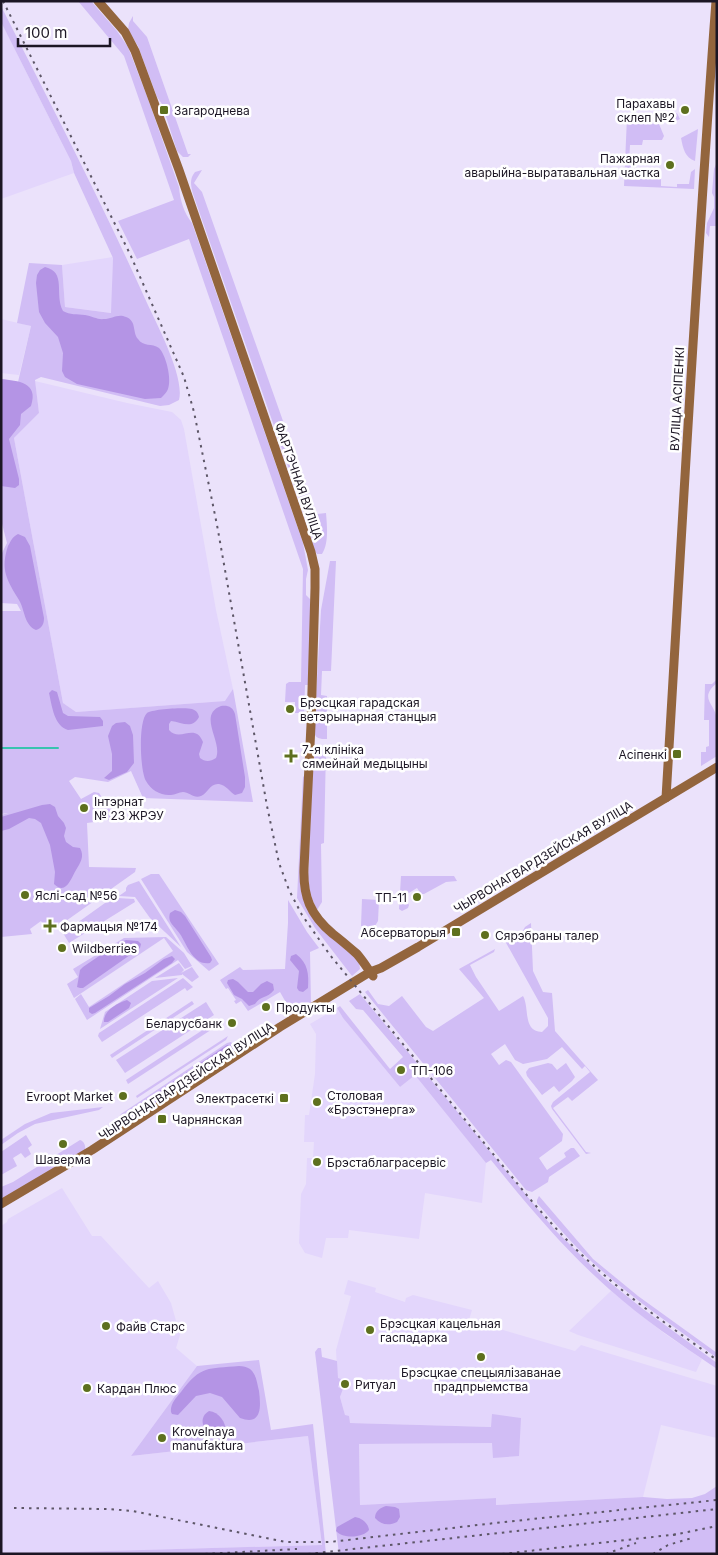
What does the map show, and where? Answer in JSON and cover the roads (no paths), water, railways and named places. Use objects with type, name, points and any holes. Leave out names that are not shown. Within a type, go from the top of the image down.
[{"type":"main road","name":"ФАРТЭЧНАЯ ВУЛІЦА","points":[[98,1],[128,38],[142,68],[311,552],[315,569],[315,588],[304,868],[305,889],[309,904],[320,920],[356,954],[372,974]]},
{"type":"main road","name":"ВУЛІЦА АСІПЕНКІ","points":[[666,798],[691,369],[716,1]]},
{"type":"main road","name":"ЧЫРВОНАГВАРДЗЕЙСКАЯ ВУЛІЦА","points":[[1,1210],[129,1133],[272,1039],[313,1015],[381,968],[717,766]]},
{"type":"main road","name":"ЧЫРВОНАГВАРДЗЕЙСКАЯ ВУЛІЦА","points":[[1,1204],[92,1150],[280,1027],[372,974]]},
{"type":"waterway","points":[[1,748],[58,748]]},
{"type":"railway","points":[[3,1],[130,254],[184,377],[194,412],[217,525],[267,806],[279,863],[289,890],[302,915],[330,955],[560,1233],[622,1290],[717,1360]]},
{"type":"railway","points":[[14,1508],[133,1511],[286,1542],[330,1542],[717,1500]]},
{"type":"railway","points":[[308,1554],[717,1509]]},
{"type":"railway","points":[[673,1535],[717,1526]]},
{"type":"railway","points":[[502,1554],[679,1534]]},
{"type":"railway","points":[[653,1554],[668,1545],[692,1538]]},
{"type":"railway","points":[[606,1554],[636,1543]]},
{"type":"railway","points":[[205,1554],[297,1549]]},
{"type":"place","name":"Загароднева","points":[[164,110]]},
{"type":"place","name":"Парахавы склеп №2","points":[[685,110]]},
{"type":"place","name":"Пажарная аварыйна-выратавальная частка","points":[[670,165]]},
{"type":"place","name":"Брэсцкая гарадская ветэрынарная станцыя","points":[[290,709]]},
{"type":"place","name":"Асіпенкі","points":[[677,754]]},
{"type":"place","name":"7-я клініка сямейнай медыцыны","points":[[291,756]]},
{"type":"place","name":"Інтэрнат № 23 ЖРЭУ","points":[[84,808]]},
{"type":"place","name":"Яслі-сад №56","points":[[25,895]]},
{"type":"place","name":"ТП-11","points":[[417,897]]},
{"type":"place","name":"Фармацыя №174","points":[[50,926]]},
{"type":"place","name":"Абсерваторыя","points":[[456,932]]},
{"type":"place","name":"Сярэбраны талер","points":[[485,935]]},
{"type":"place","name":"Wildberries","points":[[62,948]]},
{"type":"place","name":"Продукты","points":[[266,1007]]},
{"type":"place","name":"Беларусбанк","points":[[232,1023]]},
{"type":"place","name":"ТП-106","points":[[401,1070]]},
{"type":"place","name":"Evroopt Market","points":[[123,1096]]},
{"type":"place","name":"Электрасеткі","points":[[284,1098]]},
{"type":"place","name":"Столовая «Брэстэнерга»","points":[[317,1102]]},
{"type":"place","name":"Чарнянская","points":[[162,1119]]},
{"type":"place","name":"Шаверма","points":[[63,1144]]},
{"type":"place","name":"Брэстаблаграсервіс","points":[[317,1162]]},
{"type":"place","name":"Файв Старс","points":[[106,1326]]},
{"type":"place","name":"Брэсцкая кацельная гаспадарка","points":[[370,1330]]},
{"type":"place","name":"Брэсцкае спецыялізаванае прадпрыемства","points":[[481,1357]]},
{"type":"place","name":"Ритуал","points":[[345,1384]]},
{"type":"place","name":"Кардан Плюс","points":[[87,1388]]},
{"type":"place","name":"Krovelnaya manufaktura","points":[[162,1438]]}]
